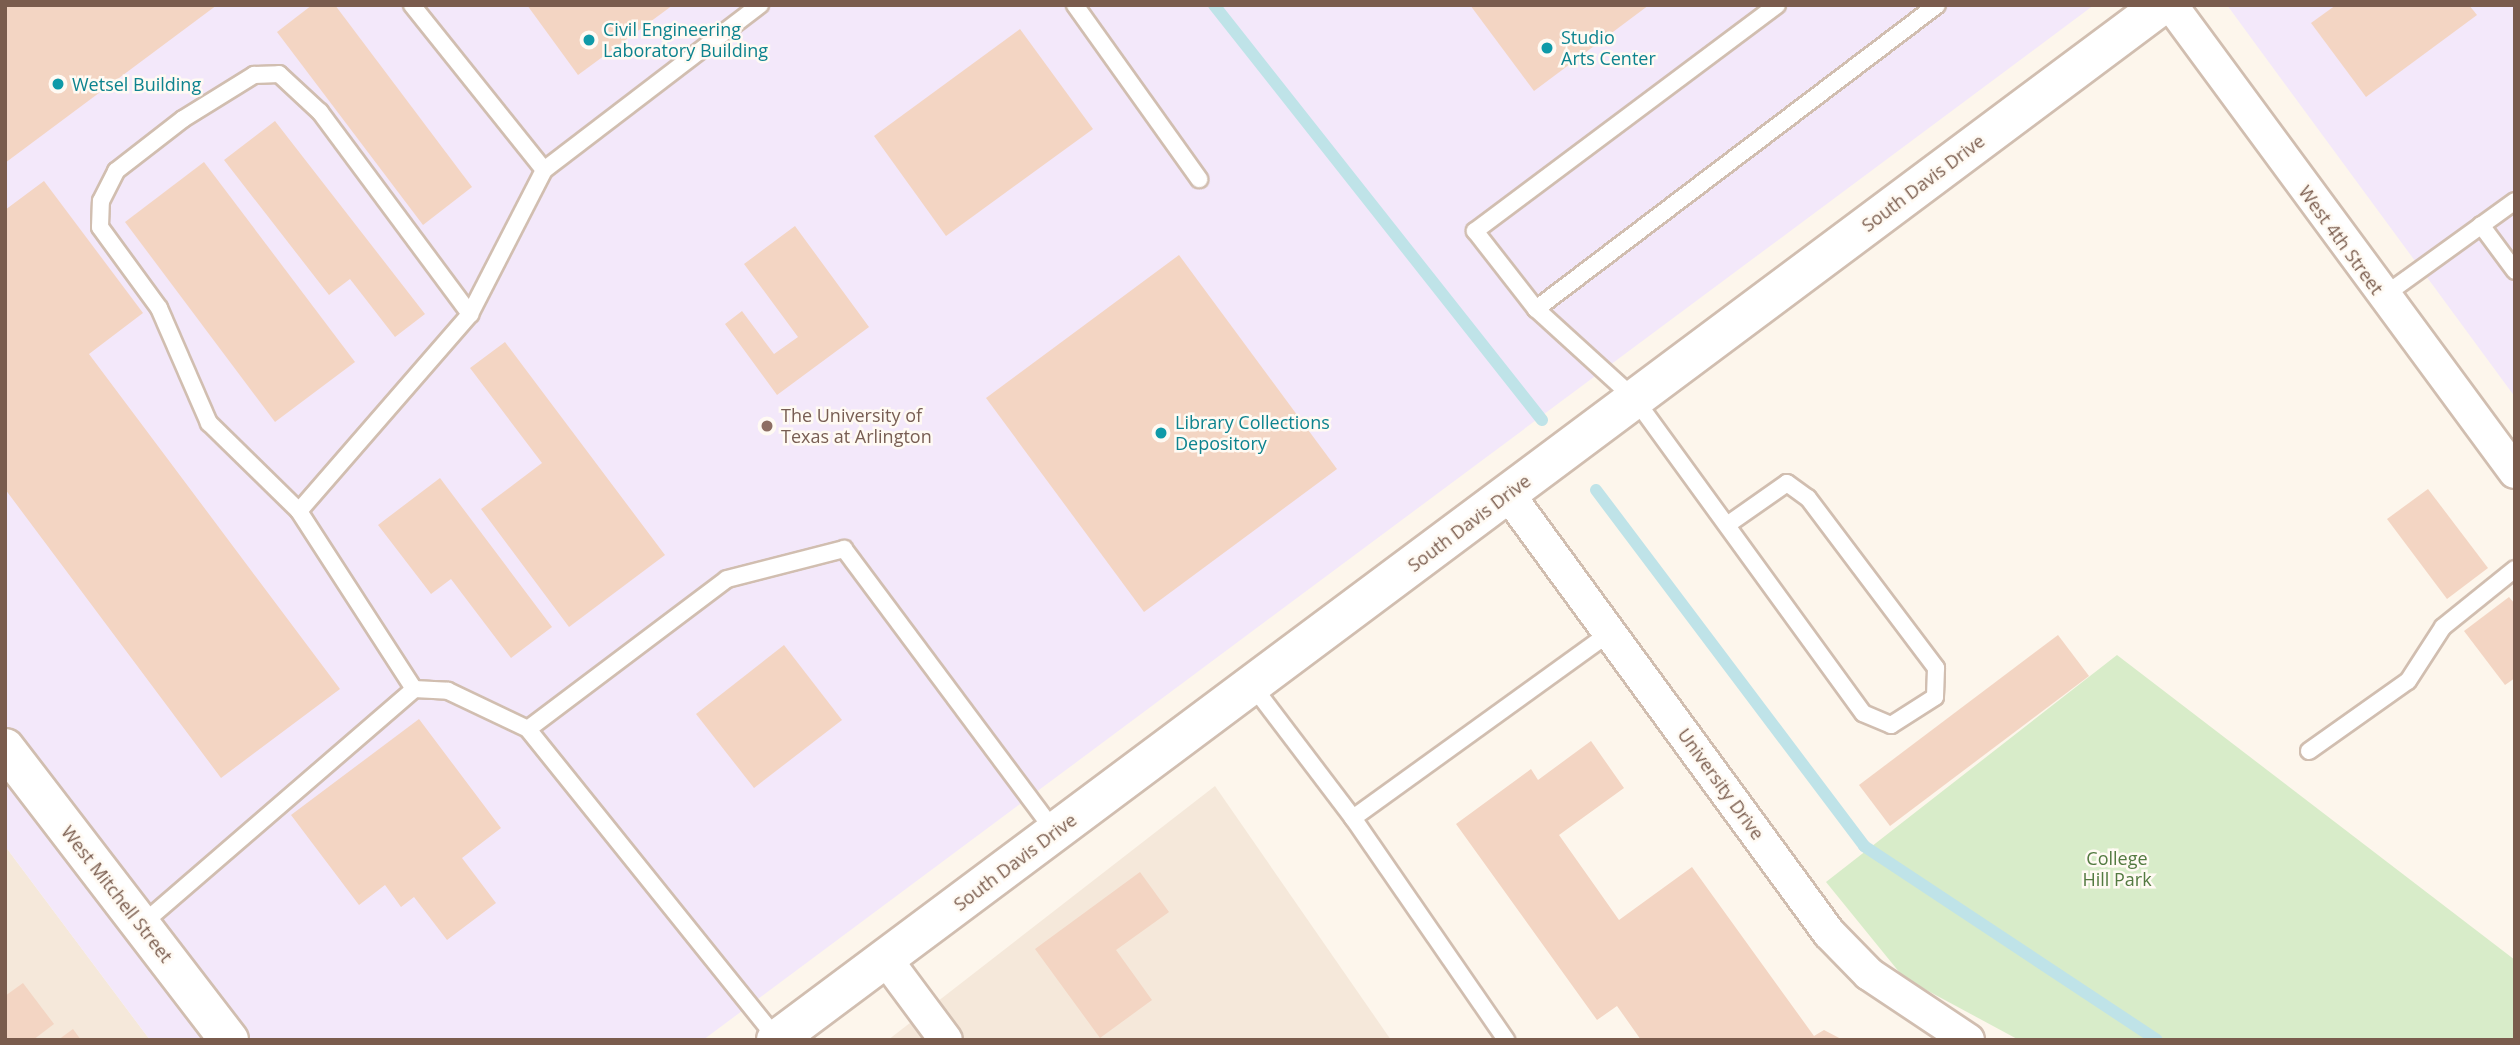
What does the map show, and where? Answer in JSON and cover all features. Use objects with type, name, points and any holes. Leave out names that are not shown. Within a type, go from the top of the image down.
[{"type":"street","name":"South Davis Drive","points":[[777,1039],[2162,5]]},
{"type":"street","name":"West 4th Street","points":[[2171,5],[2382,297],[2515,472]]},
{"type":"street","name":"University Drive","points":[[1508,494],[1829,933],[1913,1008],[1968,1040]]},
{"type":"street","name":"West Mitchell Street","points":[[5,748],[229,1040]]},
{"type":"street","points":[[885,958],[946,1040]]},
{"type":"lane","points":[[412,5],[544,170]]},
{"type":"lane","points":[[299,511],[470,314],[544,170],[760,5]]},
{"type":"lane","points":[[1075,5],[1199,179]]},
{"type":"lane","points":[[1727,525],[1787,483],[1808,498],[1936,668],[1935,697],[1891,725],[1863,713],[1635,399],[1536,309],[1475,231],[1777,5]]},
{"type":"lane","points":[[1536,309],[1937,5]]},
{"type":"lane","points":[[414,689],[299,511],[209,424],[159,308],[100,227],[101,201],[116,171],[229,88],[254,75],[279,74],[320,112],[470,314]]},
{"type":"lane","points":[[2382,297],[2515,201]]},
{"type":"lane","points":[[2481,225],[2515,271]]},
{"type":"lane","points":[[528,729],[727,579],[844,549],[1055,832]]},
{"type":"lane","points":[[2309,751],[2408,681],[2443,627],[2515,569]]},
{"type":"lane","points":[[1353,818],[1611,632]]},
{"type":"lane","points":[[1252,685],[1353,818],[1506,1040]]},
{"type":"lane","points":[[141,925],[414,689],[448,691],[528,729],[777,1039]]},
{"type":"shaded area","name":"The University of Texas at Arlington","points":[[5,5],[2094,5],[703,1040],[150,1040],[5,846]]},
{"type":"shaded area","points":[[2227,5],[2515,5],[2515,397],[2257,46]]},
{"type":"shaded area","points":[[1215,786],[1391,1040],[888,1040]]},
{"type":"shaded area","points":[[5,846],[150,1040],[5,1040]]},
{"type":"green space","name":"College Hill Park","points":[[2117,655],[2515,960],[2515,1040],[2019,1040],[1904,978],[1826,882]]},
{"type":"building","name":"Wetsel Building","points":[[5,5],[217,5],[5,163]]},
{"type":"building","points":[[312,5],[335,5],[472,187],[423,225],[277,32]]},
{"type":"building","name":"Civil Engineering Laboratory Building","points":[[527,5],[673,5],[578,75]]},
{"type":"building","name":"Studio Arts Center","points":[[1470,5],[1649,5],[1534,91]]},
{"type":"building","points":[[2336,5],[2469,5],[2477,15],[2366,97],[2311,23]]},
{"type":"building","points":[[1020,29],[1093,129],[946,236],[874,136]]},
{"type":"building","points":[[275,121],[425,314],[395,337],[350,279],[329,295],[224,160]]},
{"type":"building","points":[[204,162],[355,362],[275,422],[125,222]]},
{"type":"building","points":[[44,181],[143,313],[89,354],[340,689],[221,778],[5,489],[5,210]]},
{"type":"building","points":[[795,226],[869,327],[777,395],[725,324],[742,311],[774,354],[798,337],[744,264]]},
{"type":"building","name":"Library Collections Depository","points":[[1179,255],[1337,469],[1144,612],[986,398]]},
{"type":"building","points":[[505,342],[665,555],[569,627],[481,509],[542,463],[470,368]]},
{"type":"building","points":[[440,478],[552,627],[511,658],[451,579],[431,594],[378,525]]},
{"type":"building","points":[[2428,489],[2488,568],[2447,599],[2387,519]]},
{"type":"building","points":[[2509,597],[2515,604],[2515,678],[2505,685],[2464,631]]},
{"type":"building","points":[[2058,635],[2089,676],[1890,826],[1859,785]]},
{"type":"building","points":[[784,645],[842,720],[754,788],[696,714]]},
{"type":"building","points":[[419,719],[501,828],[462,858],[496,903],[447,940],[414,897],[401,907],[385,885],[359,905],[291,815]]},
{"type":"building","points":[[1591,741],[1624,788],[1559,835],[1619,920],[1692,867],[1814,1036],[1824,1030],[1843,1040],[1641,1040],[1617,1006],[1597,1020],[1456,824],[1531,769],[1538,780]]},
{"type":"building","points":[[1140,872],[1169,912],[1116,950],[1152,1000],[1100,1038],[1035,949]]},
{"type":"building","points":[[23,983],[54,1024],[33,1040],[5,1040],[5,996]]},
{"type":"building","points":[[73,1029],[81,1040],[58,1040]]},
{"type":"waterway","points":[[1214,5],[1542,420]]},
{"type":"waterway","points":[[1596,490],[1864,846],[2157,1040]]},
{"type":"place","name":"Civil Engineering Laboratory Building","points":[[589,40]]},
{"type":"place","name":"Studio Arts Center","points":[[1547,48]]},
{"type":"place","name":"Wetsel Building","points":[[58,84]]},
{"type":"place","name":"The University of Texas at Arlington","points":[[767,426]]},
{"type":"place","name":"Library Collections Depository","points":[[1161,433]]}]
